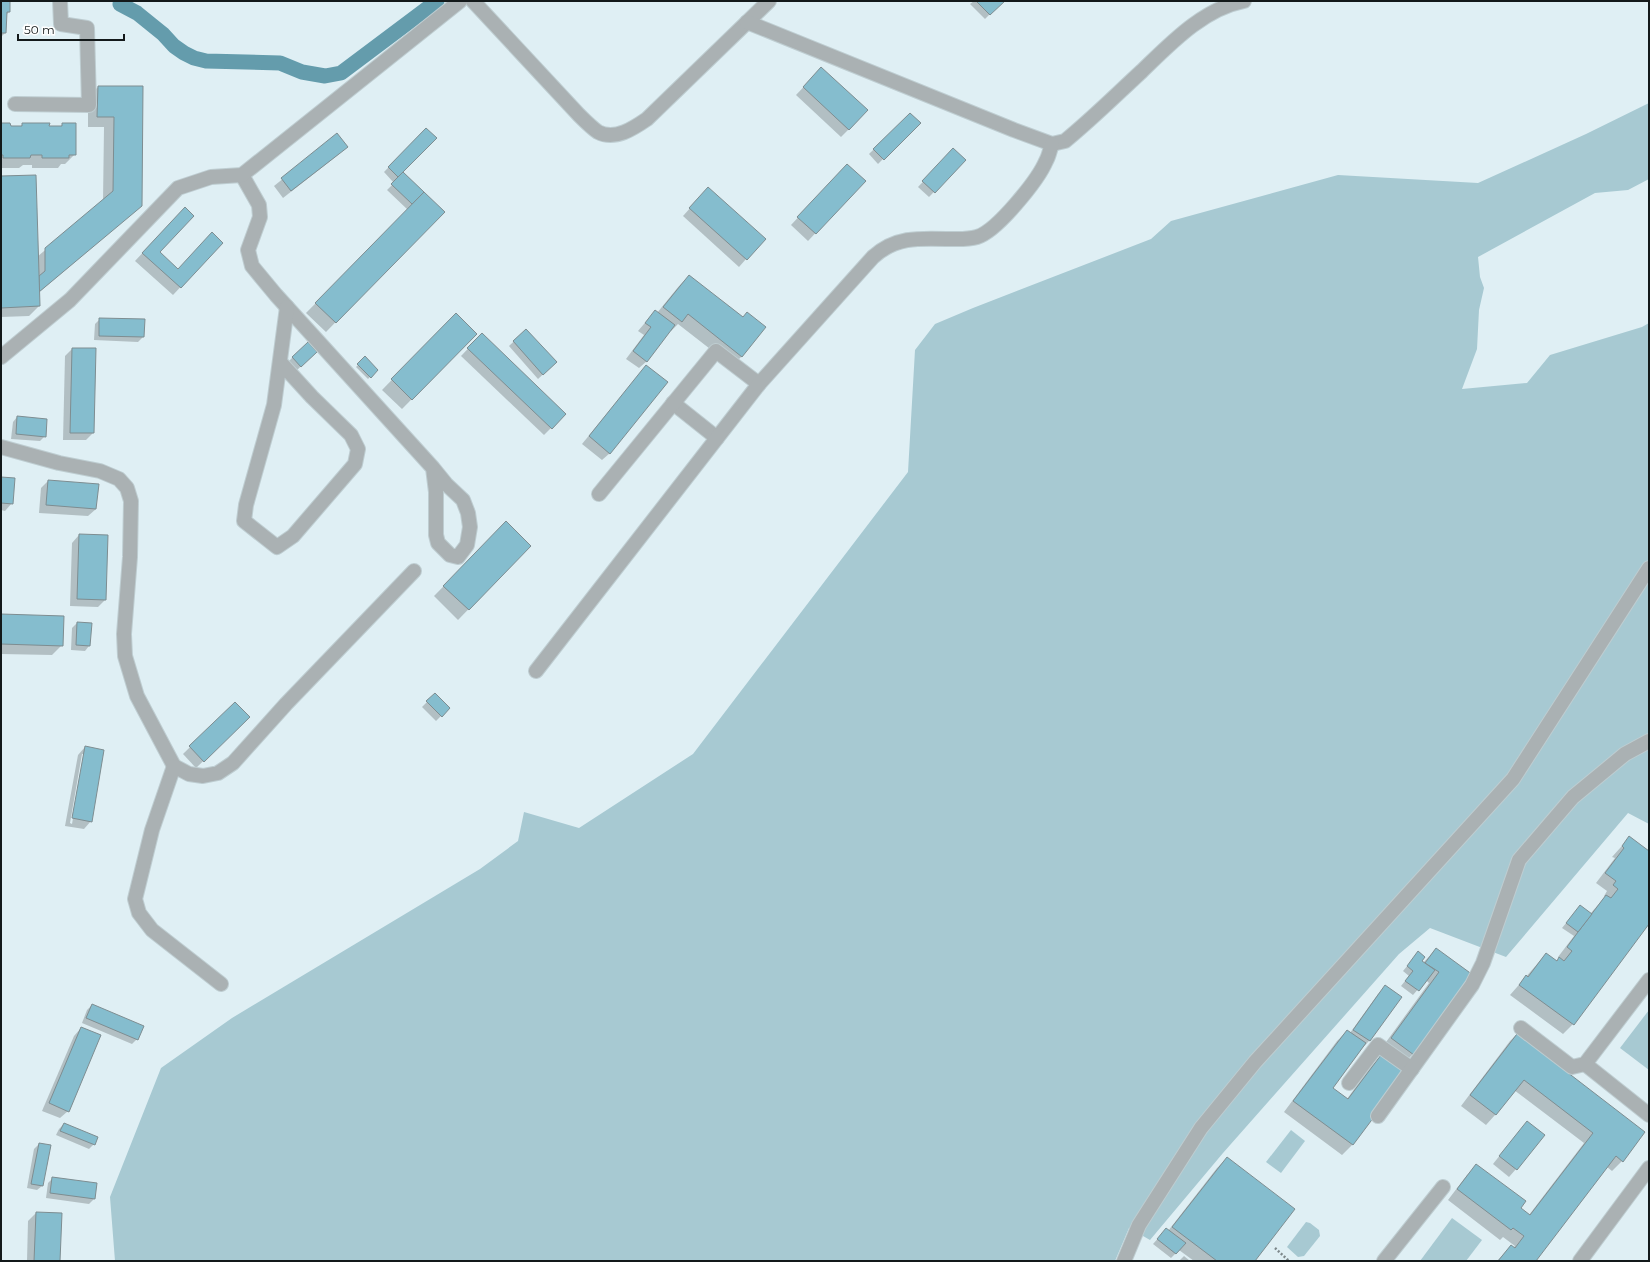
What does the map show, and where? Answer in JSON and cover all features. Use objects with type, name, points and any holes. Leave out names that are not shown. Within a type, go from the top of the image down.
[{"type":"street","points":[[15,104],[89,105],[87,28],[61,24],[60,1]]},
{"type":"street","points":[[1,357],[70,300],[178,188],[211,177],[242,175],[460,1]]},
{"type":"street","points":[[473,1],[580,115],[599,132],[615,135],[630,131],[647,119],[769,1]]},
{"type":"street","points":[[747,22],[1052,144],[1065,141],[1163,51],[1198,22],[1233,3],[1244,1]]},
{"type":"street","points":[[536,671],[759,384],[873,257],[882,248],[894,243],[920,238],[961,239],[978,236],[991,229],[1003,219],[1026,191],[1046,162],[1052,144]]},
{"type":"street","points":[[242,175],[258,206],[260,217],[248,250],[252,266],[287,307],[433,468],[446,484],[463,500],[468,513],[470,527],[467,545],[458,557],[450,555],[438,543],[436,535],[436,492],[433,468]]},
{"type":"street","points":[[280,362],[312,397],[351,434],[358,449],[355,464],[293,536],[277,547],[244,521],[246,505],[274,405],[287,307]]},
{"type":"street","points":[[599,494],[716,351],[759,384]]},
{"type":"street","points":[[673,403],[717,438]]},
{"type":"street","points":[[1,447],[60,463],[100,471],[119,479],[126,488],[131,501],[130,557],[124,634],[125,656],[137,696],[174,766],[189,774],[203,776],[218,773],[234,763],[286,704],[414,571]]},
{"type":"street","points":[[1124,1261],[1139,1225],[1201,1128],[1255,1062],[1513,779],[1649,568]]},
{"type":"street","points":[[1378,1116],[1472,985],[1482,963],[1519,860],[1573,797],[1625,754],[1649,741]]},
{"type":"street","points":[[174,766],[152,830],[134,899],[139,913],[152,930],[220,984]]},
{"type":"street","points":[[1521,1028],[1572,1067],[1585,1064],[1649,980]]},
{"type":"street","points":[[1350,1083],[1378,1045],[1412,1069]]},
{"type":"street","points":[[1585,1064],[1649,1115]]},
{"type":"street","points":[[1580,1261],[1649,1168]]},
{"type":"street","points":[[1384,1261],[1443,1187]]},
{"type":"path","points":[[1275,1248],[1290,1261]]},
{"type":"shaded area","points":[[1649,103],[1649,179],[1628,190],[1595,193],[1478,257],[1480,277],[1484,288],[1479,310],[1477,349],[1462,389],[1527,383],[1550,355],[1642,327],[1649,323],[1649,824],[1628,813],[1506,957],[1430,928],[1399,954],[1223,1153],[1150,1240],[1129,1228],[1115,1261],[115,1261],[110,1197],[161,1068],[232,1018],[480,869],[518,841],[524,812],[579,828],[693,754],[908,472],[915,350],[935,324],[1151,239],[1171,221],[1338,175],[1478,183],[1586,134]]},
{"type":"shaded area","points":[[1649,1010],[1649,1070],[1620,1048]]},
{"type":"shaded area","points":[[1291,1130],[1305,1141],[1281,1173],[1266,1162]]},
{"type":"shaded area","points":[[1452,1218],[1482,1240],[1466,1261],[1420,1261]]},
{"type":"shaded area","points":[[1306,1222],[1310,1223],[1319,1230],[1320,1236],[1304,1256],[1298,1257],[1287,1247]]},
{"type":"building","points":[[1,1],[10,1],[10,12],[7,12],[6,33],[1,33]]},
{"type":"building","points":[[976,1],[1005,1],[990,15]]},
{"type":"building","points":[[821,67],[868,110],[849,130],[803,87]]},
{"type":"building","points":[[98,86],[143,86],[142,206],[39,292],[39,276],[45,271],[45,248],[113,191],[114,117],[97,117]]},
{"type":"building","points":[[910,113],[921,123],[884,160],[873,149]]},
{"type":"building","points":[[1,123],[10,123],[11,126],[22,126],[22,123],[50,123],[49,126],[62,126],[62,123],[76,123],[76,155],[69,155],[69,158],[42,158],[42,155],[31,155],[30,158],[3,158],[3,155],[1,155]]},
{"type":"building","points":[[426,128],[437,138],[398,177],[388,167]]},
{"type":"building","points":[[337,133],[348,147],[291,191],[281,178]]},
{"type":"building","points":[[953,148],[966,160],[935,193],[922,181]]},
{"type":"building","points":[[847,164],[866,181],[816,234],[797,217]]},
{"type":"building","points":[[403,172],[424,192],[412,204],[391,184]]},
{"type":"building","points":[[36,175],[40,306],[1,308],[1,176]]},
{"type":"building","points":[[708,187],[766,239],[747,260],[689,208]]},
{"type":"building","points":[[424,192],[445,212],[336,323],[315,303]]},
{"type":"building","points":[[185,207],[194,216],[160,252],[178,269],[212,232],[223,243],[181,288],[142,253]]},
{"type":"building","points":[[689,275],[743,317],[747,312],[766,327],[742,357],[688,314],[682,322],[663,307]]},
{"type":"building","points":[[655,310],[675,325],[647,362],[633,351],[651,327],[645,323]]},
{"type":"building","points":[[456,313],[477,334],[412,400],[391,379]]},
{"type":"building","points":[[99,318],[145,319],[144,337],[99,336]]},
{"type":"building","points":[[526,329],[557,362],[543,375],[513,341]]},
{"type":"building","points":[[482,333],[566,414],[552,429],[467,348]]},
{"type":"building","points":[[308,342],[317,352],[301,367],[292,357]]},
{"type":"building","points":[[72,348],[96,348],[94,433],[70,433]]},
{"type":"building","points":[[365,356],[378,370],[371,378],[357,364]]},
{"type":"building","points":[[646,365],[668,382],[610,454],[589,436]]},
{"type":"building","points":[[17,416],[47,419],[46,437],[16,434]]},
{"type":"building","points":[[1,477],[15,478],[13,504],[1,503]]},
{"type":"building","points":[[48,480],[99,484],[96,509],[46,505]]},
{"type":"building","points":[[506,521],[531,546],[469,610],[443,586]]},
{"type":"building","points":[[79,534],[108,535],[106,600],[77,599]]},
{"type":"building","points":[[1,614],[64,616],[63,646],[1,644]]},
{"type":"building","points":[[77,622],[92,623],[90,646],[76,645]]},
{"type":"building","points":[[435,693],[450,708],[442,717],[426,701]]},
{"type":"building","points":[[235,702],[250,717],[204,762],[189,746]]},
{"type":"building","points":[[85,746],[104,750],[92,822],[72,818]]},
{"type":"building","points":[[1629,836],[1649,851],[1649,924],[1574,1025],[1519,985],[1526,975],[1528,977],[1546,953],[1557,961],[1559,957],[1564,961],[1572,951],[1567,947],[1578,932],[1606,895],[1611,898],[1618,889],[1613,885],[1616,881],[1605,873],[1624,848],[1622,846]]},
{"type":"building","points":[[1580,905],[1592,914],[1578,932],[1566,923]]},
{"type":"building","points":[[1436,948],[1473,975],[1414,1055],[1391,1038],[1439,972],[1425,963]]},
{"type":"building","points":[[1418,951],[1425,957],[1422,961],[1435,970],[1419,991],[1405,981],[1413,971],[1407,966]]},
{"type":"building","points":[[1385,985],[1402,997],[1370,1041],[1353,1030]]},
{"type":"building","points":[[92,1004],[144,1026],[138,1040],[86,1018]]},
{"type":"building","points":[[81,1027],[101,1035],[69,1112],[49,1103]]},
{"type":"building","points":[[1347,1030],[1366,1043],[1333,1088],[1348,1099],[1381,1055],[1407,1073],[1353,1145],[1293,1101]]},
{"type":"building","points":[[1520,1030],[1544,1048],[1541,1052],[1645,1132],[1623,1162],[1616,1156],[1536,1261],[1498,1261],[1511,1245],[1515,1248],[1524,1236],[1513,1228],[1511,1230],[1457,1189],[1476,1164],[1526,1201],[1521,1208],[1530,1215],[1593,1133],[1524,1080],[1496,1115],[1470,1095]]},
{"type":"building","points":[[1527,1121],[1545,1135],[1517,1170],[1499,1156]]},
{"type":"building","points":[[64,1123],[98,1137],[95,1145],[60,1131]]},
{"type":"building","points":[[39,1143],[51,1145],[43,1186],[31,1184]]},
{"type":"building","points":[[1227,1157],[1295,1209],[1255,1261],[1217,1261],[1172,1227]]},
{"type":"building","points":[[52,1177],[97,1183],[95,1199],[50,1193]]},
{"type":"building","points":[[36,1212],[62,1213],[60,1261],[34,1261]]},
{"type":"building","points":[[1166,1228],[1186,1243],[1176,1254],[1157,1239]]},
{"type":"waterway","points":[[120,4],[137,13],[163,34],[174,46],[194,58],[206,61],[280,63],[302,72],[325,76],[341,73],[437,1]]}]
